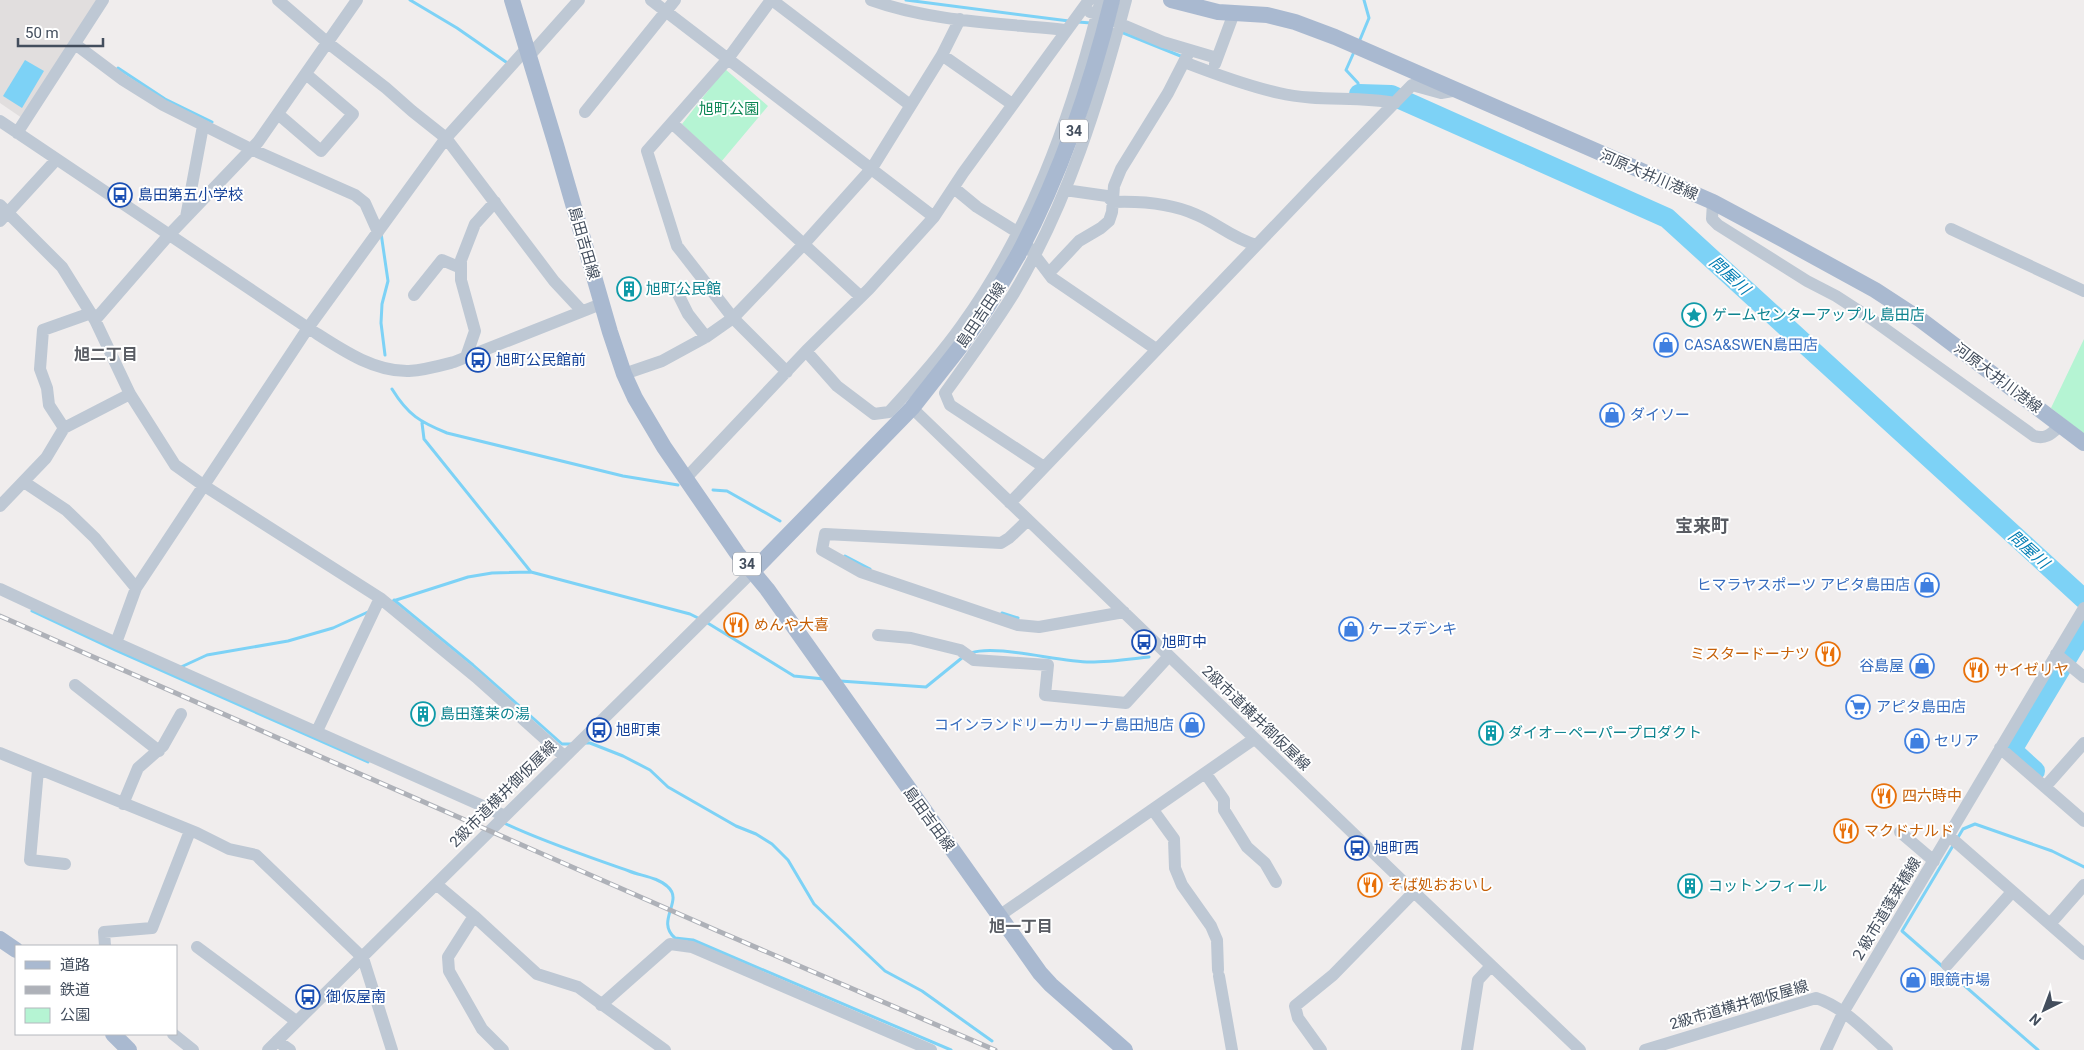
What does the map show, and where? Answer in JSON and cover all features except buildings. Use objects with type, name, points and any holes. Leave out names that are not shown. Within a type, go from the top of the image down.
[{"type":"main road","name":"島田吉田線","points":[[512,0],[529,51],[601,304],[624,374],[647,420],[738,552],[753,570],[999,916],[1051,985],[1125,1050]]},
{"type":"main road","name":"島田吉田線","points":[[753,570],[912,408],[987,308],[1040,213],[1066,155],[1092,74],[1112,0]]},
{"type":"main road","name":"河原大井川港線","points":[[1171,0],[1218,12],[1267,15],[1295,22],[1335,37],[1713,202],[1875,290],[1921,320],[2084,443]]},
{"type":"main road","points":[[0,938],[15,949]]},
{"type":"main road","points":[[113,1035],[129,1050]]},
{"type":"street","points":[[17,133],[103,0]]},
{"type":"street","points":[[278,0],[446,138],[554,281],[582,311]]},
{"type":"street","points":[[64,428],[49,405],[47,388],[40,369],[44,330],[93,317],[251,149],[278,114],[357,0]]},
{"type":"street","points":[[116,643],[136,588],[202,485],[308,328],[446,138],[579,0]]},
{"type":"street","points":[[651,0],[934,217]]},
{"type":"street","points":[[585,112],[675,0]]},
{"type":"street","points":[[787,372],[733,318],[677,246],[647,151],[727,60],[772,0],[910,105]]},
{"type":"street","points":[[871,0],[920,6],[960,19],[1065,30]]},
{"type":"street","points":[[806,351],[837,386],[874,414],[890,412],[942,353],[987,286],[1041,185],[1061,136],[1085,60],[1101,0]]},
{"type":"street","points":[[1044,466],[950,405],[945,393],[992,327],[1035,254],[1065,190],[1099,100],[1126,0]]},
{"type":"street","points":[[686,478],[806,351],[861,298],[934,217],[1065,30],[1086,5],[1097,14],[1164,42],[1217,58]]},
{"type":"street","points":[[1212,72],[1234,13]]},
{"type":"street","points":[[624,374],[662,361],[706,337],[733,318],[803,245],[872,168],[942,55],[960,19]]},
{"type":"street","points":[[75,44],[123,80],[163,106],[251,149],[355,195],[365,203],[378,232]]},
{"type":"street","points":[[1049,273],[1079,241],[1109,221],[1114,186],[1121,169],[1168,93],[1190,50]]},
{"type":"street","points":[[942,55],[1012,104]]},
{"type":"street","points":[[1184,62],[1280,94],[1334,99],[1377,100],[1395,103]]},
{"type":"street","points":[[278,114],[321,151],[353,114],[306,74]]},
{"type":"street","points":[[1010,503],[1256,245],[1412,86],[1441,93],[1458,90]]},
{"type":"street","points":[[0,121],[168,236],[352,356],[392,369],[408,371],[431,369],[466,358],[601,304]]},
{"type":"street","points":[[672,123],[861,298]]},
{"type":"street","points":[[186,217],[203,126]]},
{"type":"street","points":[[56,160],[3,213],[62,267],[93,317],[130,394],[175,465],[202,485],[380,598],[476,677],[564,756]]},
{"type":"street","points":[[954,188],[976,207],[1017,232],[1052,278],[1156,349]]},
{"type":"street","points":[[1065,190],[1107,196],[1113,202],[1167,205],[1197,215],[1238,239],[1256,245]]},
{"type":"street","points":[[466,358],[475,331],[460,280],[461,260],[475,224],[495,202]]},
{"type":"street","points":[[1713,202],[1712,219],[1718,225],[1807,282],[1836,296],[1870,318],[2034,436],[2042,438],[2049,436],[2061,425]]},
{"type":"street","points":[[1951,228],[2084,291]]},
{"type":"street","points":[[414,295],[442,260],[461,268]]},
{"type":"street","points":[[677,292],[688,314],[706,337]]},
{"type":"street","points":[[0,506],[46,458],[64,428],[130,394]]},
{"type":"street","name":"2級市道横井御仮屋線","points":[[912,408],[1254,739],[1580,1050]]},
{"type":"street","points":[[24,482],[66,510],[95,538],[136,588]]},
{"type":"street","points":[[1028,520],[1001,543],[826,534],[822,550],[861,572],[1018,625],[1039,627],[1124,612]]},
{"type":"street","name":"2級市道横井御仮屋線","points":[[272,1045],[363,958],[503,816],[753,570]]},
{"type":"street","points":[[0,589],[116,643],[317,731],[503,816]]},
{"type":"street","points":[[317,731],[380,598]]},
{"type":"street","name":"２級市道蓬莱橋線","points":[[1826,1050],[1844,1012],[2084,608]]},
{"type":"street","points":[[878,635],[911,638],[960,650],[974,660],[1048,665],[1045,695],[1126,703],[1169,656]]},
{"type":"street","points":[[2056,654],[2084,677]]},
{"type":"street","points":[[75,685],[159,751]]},
{"type":"street","points":[[123,804],[138,768],[159,751],[181,714]]},
{"type":"street","points":[[999,916],[1254,739]]},
{"type":"street","points":[[2045,787],[2084,742]]},
{"type":"street","points":[[2000,748],[2084,821]]},
{"type":"street","points":[[0,753],[190,831],[229,849],[256,855],[363,958],[392,1050]]},
{"type":"street","points":[[38,770],[30,860],[65,864]]},
{"type":"street","points":[[1206,774],[1224,800],[1224,810],[1247,847],[1265,863],[1276,882]]},
{"type":"street","points":[[1153,810],[1174,839],[1176,868],[1182,885],[1210,926],[1217,940],[1218,973],[1232,1050]]},
{"type":"street","points":[[104,945],[104,932],[152,928],[190,831]]},
{"type":"street","points":[[1900,832],[1934,861]]},
{"type":"street","points":[[1949,836],[2084,954]]},
{"type":"street","points":[[436,884],[474,916],[536,974],[578,988],[665,1050]]},
{"type":"street","points":[[2050,924],[2084,885]]},
{"type":"street","points":[[1320,1050],[1298,1018],[1295,1006],[1333,976],[1414,892]]},
{"type":"street","points":[[1948,965],[2012,892]]},
{"type":"street","points":[[474,916],[448,957],[449,971],[482,1029],[503,1050]]},
{"type":"street","points":[[601,1005],[670,944],[692,948],[931,1050]]},
{"type":"street","points":[[197,947],[296,1022]]},
{"type":"street","points":[[1467,1050],[1478,980],[1491,966]]},
{"type":"street","name":"2級市道横井御仮屋線","points":[[1644,1050],[1816,998],[1826,1001],[1844,1012],[1886,1050]]},
{"type":"street","points":[[174,1035],[193,1050]]},
{"type":"street","points":[[272,1045],[290,1050]]},
{"type":"shaded area","points":[[0,0],[97,0],[22,118],[0,103]]},
{"type":"green space","name":"旭町公園","points":[[725,69],[768,106],[721,162],[682,124]]},
{"type":"green space","points":[[2084,339],[2084,434],[2051,408]]},
{"type":"water","points":[[25,60],[44,71],[22,108],[3,96]]},
{"type":"waterway","points":[[410,0],[457,28],[506,62]]},
{"type":"waterway","points":[[906,0],[1069,21]]},
{"type":"waterway","points":[[1359,42],[1369,18],[1364,0]]},
{"type":"waterway","points":[[1078,22],[1091,23]]},
{"type":"waterway","points":[[1121,32],[1183,57]]},
{"type":"waterway","points":[[1354,52],[1346,70],[1358,83],[1359,94],[1356,94]]},
{"type":"waterway","points":[[118,68],[165,99],[212,122]]},
{"type":"waterway","name":"問屋川","points":[[1359,94],[1391,95],[1667,218],[2084,599]]},
{"type":"waterway","points":[[381,233],[388,281],[382,304],[381,323],[385,355]]},
{"type":"waterway","points":[[392,389],[415,417],[447,433],[623,476],[678,485]]},
{"type":"waterway","points":[[422,423],[424,439],[531,572]]},
{"type":"waterway","points":[[713,490],[727,491],[780,521]]},
{"type":"waterway","points":[[845,556],[870,569]]},
{"type":"waterway","points":[[390,602],[468,577],[492,573],[531,572],[690,614],[700,619]]},
{"type":"waterway","points":[[394,600],[473,665],[562,744],[571,744]]},
{"type":"waterway","points":[[32,611],[115,650],[368,762]]},
{"type":"waterway","points":[[181,667],[207,655],[288,641],[333,628],[368,612]]},
{"type":"waterway","points":[[1002,613],[1018,618]]},
{"type":"waterway","points":[[706,622],[794,676],[824,679]]},
{"type":"waterway","name":"問屋川","points":[[2035,771],[2012,750],[2084,630]]},
{"type":"waterway","points":[[971,653],[982,651],[1011,652],[1090,662],[1149,657]]},
{"type":"waterway","points":[[840,681],[926,687],[963,657]]},
{"type":"waterway","points":[[585,743],[590,743],[623,756],[650,770],[668,787],[736,826],[756,834],[772,844],[788,860],[814,904],[885,971],[922,991],[992,1041]]},
{"type":"waterway","points":[[504,823],[550,843],[664,884],[672,893],[673,898],[668,925],[670,932],[675,938],[693,940],[951,1050]]},
{"type":"waterway","points":[[1957,839],[1963,829],[1975,824],[2052,851],[2084,867]]},
{"type":"waterway","points":[[1954,844],[1902,931],[2038,1050]]},
{"type":"railway","points":[[0,616],[718,931],[995,1050]]},
{"type":"place","name":"島田第五小学校","points":[[120,195]]},
{"type":"place","name":"旭町公民館","points":[[629,289]]},
{"type":"place","name":"ゲームセンターアップル 島田店","points":[[1694,315]]},
{"type":"place","name":"CASA&SWEN島田店","points":[[1666,345]]},
{"type":"place","name":"旭町公民館前","points":[[478,360]]},
{"type":"place","name":"ダイソー","points":[[1612,415]]},
{"type":"place","name":"ヒマラヤスポーツ アピタ島田店","points":[[1927,585]]},
{"type":"place","name":"めんや大喜","points":[[736,625]]},
{"type":"place","name":"ケーズデンキ","points":[[1351,629]]},
{"type":"place","name":"旭町中","points":[[1144,642]]},
{"type":"place","name":"ミスタードーナツ","points":[[1828,654]]},
{"type":"place","name":"谷島屋","points":[[1922,666]]},
{"type":"place","name":"サイゼリヤ","points":[[1976,670]]},
{"type":"place","name":"アピタ島田店","points":[[1858,707]]},
{"type":"place","name":"島田蓬莱の湯","points":[[423,714]]},
{"type":"place","name":"コインランドリーカリーナ島田旭店","points":[[1192,725]]},
{"type":"place","name":"旭町東","points":[[599,730]]},
{"type":"place","name":"ダイオ－ペーパープロダクト","points":[[1491,733]]},
{"type":"place","name":"セリア","points":[[1917,741]]},
{"type":"place","name":"四六時中","points":[[1884,796]]},
{"type":"place","name":"マクドナルド","points":[[1846,831]]},
{"type":"place","name":"旭町西","points":[[1357,848]]},
{"type":"place","name":"そば処おおいし","points":[[1370,885]]},
{"type":"place","name":"コットンフィール","points":[[1690,886]]},
{"type":"place","name":"眼鏡市場","points":[[1913,980]]},
{"type":"place","name":"御仮屋南","points":[[308,997]]},
{"type":"district","name":"旭二丁目","points":[[106,354]]},
{"type":"district","name":"宝来町","points":[[1702,526]]},
{"type":"district","name":"旭一丁目","points":[[1021,926]]}]
